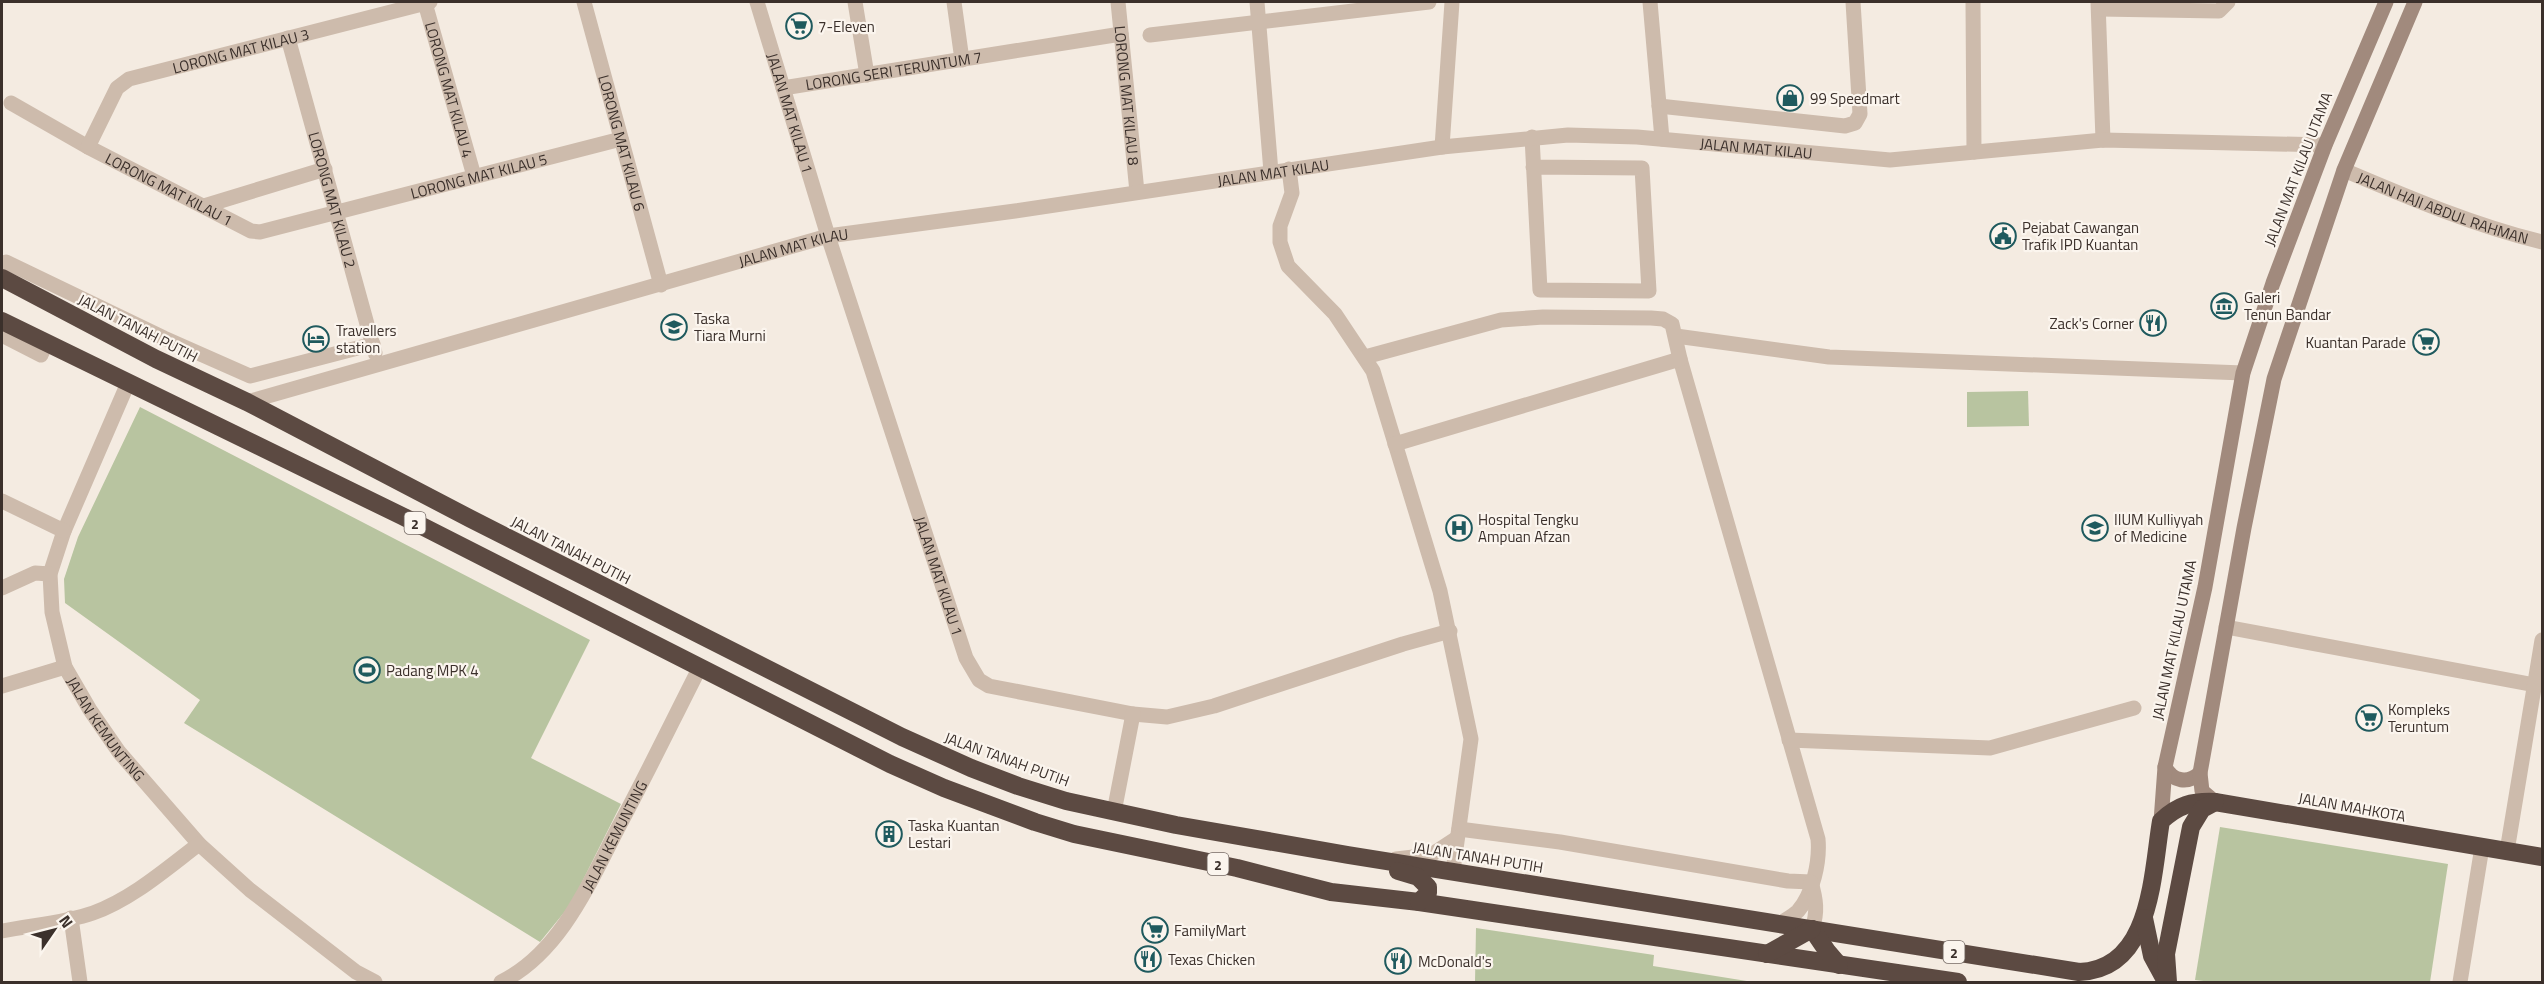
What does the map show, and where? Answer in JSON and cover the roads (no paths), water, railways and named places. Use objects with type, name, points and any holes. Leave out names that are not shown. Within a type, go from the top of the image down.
[{"type":"highway","name":"JALAN TANAH PUTIH","points":[[4,270],[156,359],[247,402],[471,519],[902,737],[1018,786],[1066,801],[1348,855],[2059,969],[2094,971],[2106,967],[2122,955],[2133,941],[2144,918]]},
{"type":"highway","name":"2","points":[[2,321],[44,350],[128,383],[402,516],[699,669],[890,764],[944,788],[1035,822],[1110,843],[1237,868],[1331,892],[1419,902],[1958,982]]},
{"type":"highway","name":"JALAN MAHKOTA","points":[[2161,821],[2172,811],[2192,802],[2215,802],[2542,857]]},
{"type":"highway","points":[[2168,982],[2166,954],[2191,827],[2202,809],[2215,802]]},
{"type":"highway","name":"JALAN MAT KILAU UTAMA","points":[[2144,918],[2161,821]]},
{"type":"highway","points":[[1348,855],[1418,877],[1428,887],[1428,892],[1419,902]]},
{"type":"highway","points":[[2144,918],[2152,956],[2168,982]]},
{"type":"highway","points":[[1767,954],[1812,929],[1839,964]]},
{"type":"street","name":"LORONG MAT KILAU 3","points":[[88,147],[117,88],[129,79],[428,2]]},
{"type":"street","name":"LORONG MAT KILAU 4","points":[[428,2],[474,176]]},
{"type":"street","name":"LORONG MAT KILAU 6","points":[[584,2],[661,285]]},
{"type":"street","name":"JALAN MAT KILAU 1","points":[[757,2],[828,236],[971,669],[979,680],[989,686],[1133,714],[1167,717],[1187,714],[1450,631]]},
{"type":"street","points":[[855,2],[867,75]]},
{"type":"street","points":[[954,2],[962,60]]},
{"type":"street","name":"LORONG MAT KILAU 8","points":[[1118,2],[1137,192]]},
{"type":"street","points":[[1257,2],[1271,172]]},
{"type":"street","points":[[1150,36],[1393,3],[1429,2]]},
{"type":"street","points":[[1442,147],[1452,2]]},
{"type":"street","points":[[1650,2],[1662,139]]},
{"type":"street","name":"JALAN MAT KILAU","points":[[1659,106],[1845,126],[1855,123],[1860,114],[1853,2]]},
{"type":"street","points":[[1973,2],[1974,152]]},
{"type":"street","points":[[2103,140],[2098,5],[2219,11],[2228,2]]},
{"type":"street","name":"JALAN MAT KILAU UTAMA","points":[[2161,821],[2165,767],[2205,587],[2243,373],[2325,145],[2386,2]]},
{"type":"street","points":[[2215,802],[2202,791],[2200,773],[2274,379],[2344,170],[2415,2]]},
{"type":"street","name":"LORONG SERI TERUNTUM 7","points":[[783,88],[1121,34]]},
{"type":"street","name":"LORONG MAT KILAU 2","points":[[288,38],[378,363]]},
{"type":"street","name":"LORONG MAT KILAU 1","points":[[11,103],[88,147],[251,231],[260,232],[336,211]]},
{"type":"street","name":"JALAN MAT KILAU","points":[[247,402],[828,236],[1442,147],[1568,135],[1662,139],[1890,160],[2103,140],[2325,145]]},
{"type":"street","points":[[1532,137],[1533,167],[1540,290],[1649,291],[1642,168],[1533,167]]},
{"type":"street","name":"LORONG MAT KILAU 5","points":[[336,211],[621,139]]},
{"type":"street","points":[[1289,169],[1292,193],[1280,226],[1280,242],[1288,266],[1335,314],[1365,357],[1378,383],[1450,631],[1471,739],[1453,871]]},
{"type":"street","points":[[204,206],[325,170]]},
{"type":"street","name":"JALAN HAJI ABDUL RAHMAN","points":[[2344,170],[2447,214],[2500,232],[2542,242]]},
{"type":"street","points":[[4,270],[253,377],[373,344]]},
{"type":"street","points":[[1365,357],[1501,320],[1664,319],[1672,324],[1680,359],[1818,839],[1817,860],[1808,895],[1797,912],[1779,924]]},
{"type":"street","points":[[2,335],[44,350]]},
{"type":"street","points":[[1676,336],[1829,357],[2243,373]]},
{"type":"street","points":[[156,359],[164,338]]},
{"type":"street","points":[[1395,444],[1680,359]]},
{"type":"street","name":"JALAN KEMUNTING","points":[[128,383],[64,531],[50,574],[52,612],[65,668],[118,752],[199,844],[250,890],[356,972],[375,982]]},
{"type":"street","points":[[2,501],[64,531]]},
{"type":"street","points":[[2,588],[35,573],[50,574]]},
{"type":"street","points":[[2205,587],[2210,595],[2218,600],[2232,594]]},
{"type":"street","points":[[2226,627],[2535,685]]},
{"type":"street","points":[[2507,851],[2542,640]]},
{"type":"street","points":[[2,686],[65,668]]},
{"type":"street","name":"JALAN KEMUNTING","points":[[501,982],[519,974],[536,959],[554,938],[580,899],[633,802],[699,669]]},
{"type":"street","points":[[1790,740],[1990,748],[2134,708]]},
{"type":"street","points":[[1114,812],[1133,714]]},
{"type":"street","points":[[2165,767],[2172,776],[2182,780],[2192,779],[2200,773]]},
{"type":"street","points":[[1384,860],[1431,855],[1458,833],[1560,842],[1788,881],[1811,882]]},
{"type":"street","points":[[2,931],[93,913],[145,885],[199,844]]},
{"type":"street","points":[[2460,982],[2482,847]]},
{"type":"street","points":[[1811,882],[1816,901],[1816,915],[1812,929]]},
{"type":"street","points":[[71,918],[80,982]]},
{"type":"place","name":"7-Eleven","points":[[799,26]]},
{"type":"place","name":"99 Speedmart","points":[[1790,98]]},
{"type":"place","name":"Pejabat Cawangan Trafik IPD Kuantan","points":[[2003,236]]},
{"type":"place","name":"Galeri Tenun Bandar","points":[[2224,306]]},
{"type":"place","name":"Zack's Corner","points":[[2153,323]]},
{"type":"place","name":"Taska Tiara Murni","points":[[674,327]]},
{"type":"place","name":"Travellers station","points":[[316,339]]},
{"type":"place","name":"Kuantan Parade","points":[[2426,342]]},
{"type":"place","name":"Hospital Tengku Ampuan Afzan","points":[[1459,528]]},
{"type":"place","name":"IIUM Kulliyyah of Medicine","points":[[2095,528]]},
{"type":"place","name":"Padang MPK 4","points":[[367,670]]},
{"type":"place","name":"Kompleks Teruntum","points":[[2369,718]]},
{"type":"place","name":"Taska Kuantan Lestari","points":[[889,834]]},
{"type":"place","name":"FamilyMart","points":[[1155,930]]},
{"type":"place","name":"Texas Chicken","points":[[1148,959]]},
{"type":"place","name":"McDonald's","points":[[1398,961]]}]
